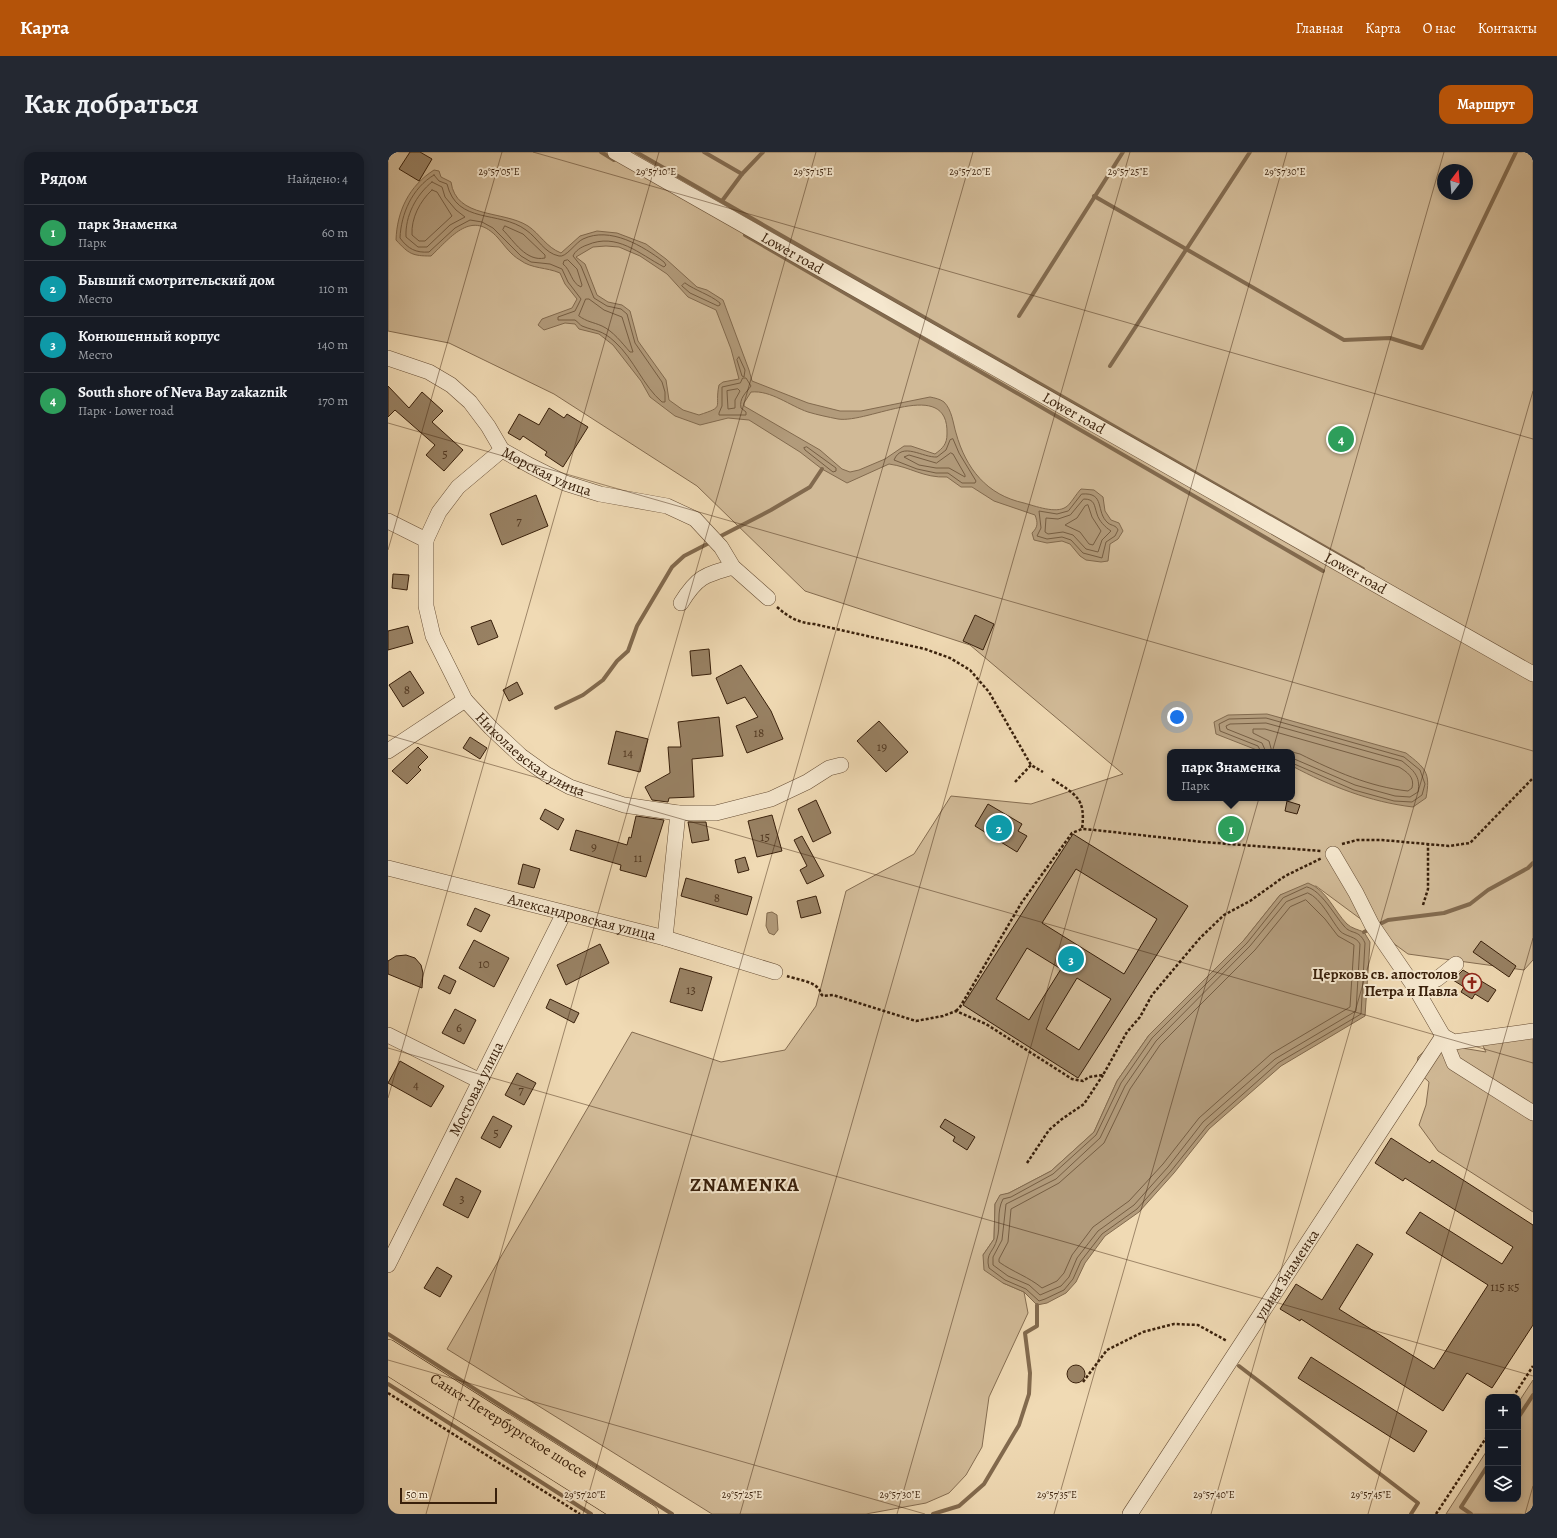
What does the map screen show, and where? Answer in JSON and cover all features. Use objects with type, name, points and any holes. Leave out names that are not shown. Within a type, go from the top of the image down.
[{"type":"main road","name":"Санкт-Петербургское шоссе","points":[[388,1349],[649,1514]]},
{"type":"main road","name":"Санкт-Петербургское шоссе","points":[[388,1365],[624,1514]]},
{"type":"street","name":"Lower road","points":[[615,152],[1533,674]]},
{"type":"street","name":"Морская улица","points":[[388,358],[429,372],[451,385],[470,402],[488,426],[502,450],[565,483],[600,494],[667,506],[695,519],[716,541],[733,567],[768,598]]},
{"type":"street","points":[[388,521],[426,540],[439,512],[458,487],[502,450]]},
{"type":"street","name":"Николаевская улица","points":[[426,540],[426,606],[433,636],[465,700],[491,728],[521,756],[546,774],[570,787],[624,804],[678,813],[716,813],[771,799],[807,782],[829,768],[840,765]]},
{"type":"street","points":[[681,603],[696,582],[715,572],[733,567]]},
{"type":"street","points":[[388,750],[465,700]]},
{"type":"street","points":[[665,938],[678,813]]},
{"type":"street","points":[[1333,854],[1356,893],[1373,927],[1416,989],[1442,1036],[1454,1063],[1533,1113]]},
{"type":"street","name":"Александровская улица","points":[[388,868],[665,938],[774,972]]},
{"type":"street","name":"Мостовая улица","points":[[388,1265],[564,913]]},
{"type":"street","points":[[1416,989],[1437,979],[1456,964]]},
{"type":"street","points":[[1442,1036],[1454,1042],[1533,1031]]},
{"type":"street","points":[[388,1035],[480,1081]]},
{"type":"street","name":"улица Знаменка","points":[[1130,1514],[1442,1036]]},
{"type":"path","points":[[768,598],[786,615],[801,622],[925,649],[950,658],[970,670],[989,692],[1032,765],[1043,772]]},
{"type":"path","points":[[1015,782],[1032,765]]},
{"type":"path","points":[[1027,1164],[1049,1130],[1084,1104],[1103,1075],[1127,1032],[1140,1017],[1152,995],[1200,938],[1224,915],[1250,901],[1285,876],[1312,861],[1333,854],[1341,844],[1357,840],[1382,840],[1449,846],[1470,843],[1533,778]]},
{"type":"path","points":[[1052,779],[1077,795],[1084,812],[1082,829]]},
{"type":"path","points":[[774,972],[814,985],[819,989],[820,994],[823,996],[833,995],[916,1021],[943,1016],[956,1011],[960,1007],[1022,902],[1072,833],[1082,829],[1137,833],[1252,846],[1311,849],[1333,854]]},
{"type":"path","points":[[1423,905],[1428,889],[1428,845]]},
{"type":"path","points":[[956,1011],[986,1024],[1072,1079],[1082,1081],[1089,1077],[1103,1075]]},
{"type":"path","points":[[1083,1382],[1107,1350],[1143,1332],[1174,1324],[1198,1325],[1217,1334],[1237,1348]]},
{"type":"path","points":[[1515,1394],[1533,1366]]},
{"type":"path","points":[[388,1393],[580,1514]]},
{"type":"path","points":[[1436,1514],[1485,1440]]},
{"type":"shaded area","points":[[388,152],[1533,152],[1533,960],[1524,970],[1408,954],[1316,886],[1280,895],[1244,940],[1149,1035],[1117,1081],[1094,1132],[1051,1171],[1009,1193],[1000,1196],[995,1204],[994,1239],[983,1255],[1003,1283],[1024,1292],[1028,1313],[989,1397],[982,1447],[966,1475],[949,1493],[926,1503],[866,1514],[712,1514],[447,1349],[632,1032],[721,1062],[785,1050],[816,1006],[846,891],[914,854],[951,796],[1031,804],[1123,774],[970,645],[805,591],[697,486],[554,394],[449,343],[388,331]]},
{"type":"shaded area","points":[[1533,1035],[1533,1212],[1438,1151],[1419,1125],[1426,1105],[1429,1082],[1416,1070],[1418,1057],[1430,1046],[1456,1047],[1486,1052],[1481,1042]]},
{"type":"shaded area","points":[[1533,1380],[1533,1514],[1446,1514],[1485,1454],[1485,1502],[1521,1502],[1521,1398]]},
{"type":"water","points":[[434,170],[439,171],[441,177],[451,182],[455,194],[462,202],[471,208],[482,212],[518,221],[528,226],[547,244],[561,253],[580,236],[597,231],[617,233],[646,244],[666,259],[697,287],[707,290],[723,300],[752,381],[808,403],[840,411],[861,411],[930,397],[944,402],[947,405],[952,417],[960,446],[972,469],[989,487],[999,494],[1011,499],[1051,510],[1066,507],[1081,489],[1094,490],[1103,497],[1105,511],[1111,520],[1119,523],[1123,531],[1118,539],[1110,544],[1108,561],[1101,562],[1086,560],[1080,556],[1070,544],[1062,541],[1047,543],[1034,540],[1032,533],[1037,525],[1035,515],[994,501],[972,487],[961,487],[947,477],[931,476],[897,465],[889,464],[847,483],[822,469],[800,452],[749,420],[728,418],[700,425],[675,416],[650,397],[641,381],[613,345],[599,334],[579,329],[575,324],[565,323],[544,330],[538,325],[542,319],[572,308],[577,299],[565,284],[560,273],[525,263],[514,256],[489,230],[480,226],[471,226],[463,229],[455,234],[431,256],[415,255],[404,248],[396,240],[399,219],[406,200],[425,176]],"holes":[[[593,247],[619,247],[640,256],[667,274],[688,297],[716,310],[731,349],[739,379],[723,382],[719,385],[717,406],[713,410],[699,415],[683,410],[669,400],[666,380],[638,341],[630,311],[622,305],[608,302],[597,295],[585,264],[576,257]],[[751,392],[766,393],[808,412],[838,419],[851,419],[904,407],[921,405],[935,408],[944,417],[947,434],[946,440],[942,448],[935,454],[911,446],[904,446],[885,459],[859,470],[850,472],[842,469],[820,450],[744,406],[744,403]]]},
{"type":"water","points":[[1267,714],[1406,753],[1425,771],[1428,782],[1426,798],[1413,807],[1397,805],[1366,797],[1321,780],[1295,767],[1295,749],[1254,749],[1216,734],[1214,722],[1228,715]]},
{"type":"water","points":[[1308,883],[1315,886],[1325,896],[1347,924],[1364,932],[1370,942],[1365,1016],[1281,1066],[1209,1129],[1174,1173],[1139,1212],[1105,1236],[1085,1263],[1076,1282],[1066,1293],[1047,1303],[1037,1305],[1024,1292],[1003,1283],[984,1270],[983,1255],[994,1239],[995,1204],[1000,1195],[1009,1193],[1051,1171],[1094,1132],[1117,1081],[1149,1035],[1244,940],[1280,895]]},
{"type":"water","points":[[772,912],[777,915],[778,930],[774,935],[769,933],[766,926],[767,913]]},
{"type":"building","points":[[410,152],[420,152],[432,159],[419,181],[399,169]]},
{"type":"building","points":[[388,386],[409,408],[422,392],[443,411],[432,422],[463,450],[444,471],[426,455],[435,445],[395,410],[388,417]]},
{"type":"building","points":[[549,408],[564,418],[567,414],[588,427],[563,467],[545,455],[547,452],[523,436],[520,440],[508,433],[519,414],[539,425]]},
{"type":"building","points":[[536,495],[548,526],[502,545],[490,514]]},
{"type":"building","points":[[393,574],[409,575],[407,590],[392,588]]},
{"type":"building","points":[[975,615],[994,624],[983,650],[963,641]]},
{"type":"building","points":[[491,620],[498,637],[478,645],[471,627]]},
{"type":"building","points":[[408,626],[413,643],[388,650],[388,631]]},
{"type":"building","points":[[709,649],[711,674],[692,676],[690,651]]},
{"type":"building","points":[[741,665],[771,711],[783,739],[747,753],[736,726],[758,717],[745,697],[727,704],[716,678]]},
{"type":"building","points":[[410,671],[424,693],[403,707],[389,685]]},
{"type":"building","points":[[517,682],[523,694],[509,701],[503,690]]},
{"type":"building","points":[[719,717],[723,756],[692,759],[694,797],[669,798],[668,802],[652,800],[645,787],[670,773],[668,747],[681,747],[678,722]]},
{"type":"building","points":[[879,721],[908,752],[886,772],[857,741]]},
{"type":"building","points":[[616,731],[648,739],[640,772],[608,764]]},
{"type":"building","points":[[470,737],[487,748],[480,759],[463,748]]},
{"type":"building","points":[[418,747],[428,757],[418,767],[421,770],[407,784],[392,771]]},
{"type":"building","points":[[816,800],[831,833],[813,842],[798,809]]},
{"type":"building","points":[[1287,801],[1300,805],[1297,814],[1285,811]]},
{"type":"building","points":[[988,804],[1022,824],[1018,831],[1027,836],[1017,852],[975,826]]},
{"type":"building","points":[[545,809],[564,819],[558,830],[540,819]]},
{"type":"building","points":[[772,815],[782,851],[757,857],[748,821]]},
{"type":"building","points":[[636,816],[664,820],[646,877],[620,870],[621,865],[570,850],[576,830],[627,845],[629,837],[631,838]]},
{"type":"building","points":[[688,822],[706,822],[709,840],[692,843]]},
{"type":"building","points":[[1073,834],[1188,906],[1078,1078],[963,1005]],"holes":[[[1076,869],[1157,919],[1124,974],[1042,923]],[[1027,948],[1061,969],[1029,1020],[996,999]],[[1077,978],[1111,999],[1079,1050],[1046,1029]]]},
{"type":"building","points":[[802,836],[824,876],[807,884],[800,870],[807,866],[794,840]]},
{"type":"building","points":[[745,857],[749,870],[738,873],[735,860]]},
{"type":"building","points":[[523,864],[540,869],[534,888],[518,884]]},
{"type":"building","points":[[686,878],[752,897],[747,915],[681,896]]},
{"type":"building","points":[[816,896],[821,913],[801,918],[797,901]]},
{"type":"building","points":[[475,908],[490,915],[481,932],[467,925]]},
{"type":"building","points":[[474,940],[509,958],[494,987],[459,968]]},
{"type":"building","points":[[1481,941],[1516,966],[1509,977],[1473,952]]},
{"type":"building","points":[[600,944],[609,963],[566,985],[557,965]]},
{"type":"building","points":[[406,955],[415,958],[421,965],[423,973],[422,988],[388,974],[388,961],[396,956]]},
{"type":"building","points":[[680,968],[712,977],[702,1011],[670,1002]]},
{"type":"building","name":"Церковь св. апостолов Петра и Павла","points":[[1463,970],[1496,990],[1488,1002],[1475,994],[1472,999],[1461,992],[1464,987],[1453,980]]},
{"type":"building","points":[[444,975],[456,981],[450,994],[438,988]]},
{"type":"building","points":[[550,999],[579,1013],[574,1023],[546,1008]]},
{"type":"building","points":[[455,1009],[476,1020],[464,1044],[442,1033]]},
{"type":"building","points":[[400,1061],[444,1086],[431,1107],[388,1083]]},
{"type":"building","points":[[517,1073],[536,1083],[524,1105],[505,1095]]},
{"type":"building","points":[[493,1116],[512,1126],[500,1148],[481,1138]]},
{"type":"building","points":[[945,1119],[975,1137],[967,1150],[953,1141],[955,1137],[940,1127]]},
{"type":"building","points":[[1391,1138],[1430,1163],[1432,1160],[1533,1225],[1533,1325],[1492,1388],[1467,1373],[1443,1411],[1301,1319],[1300,1321],[1280,1309],[1296,1284],[1322,1300],[1357,1244],[1373,1254],[1339,1309],[1434,1369],[1488,1285],[1406,1233],[1420,1212],[1502,1264],[1513,1247],[1405,1178],[1403,1181],[1375,1163]]},
{"type":"building","points":[[456,1178],[481,1191],[468,1218],[443,1205]]},
{"type":"building","points":[[437,1267],[452,1276],[440,1297],[424,1288]]},
{"type":"building","points":[[1311,1357],[1427,1431],[1414,1452],[1298,1378]]},
{"type":"building","points":[[1076,1365],[1082,1368],[1085,1374],[1082,1380],[1076,1383],[1070,1380],[1067,1374],[1070,1368]]},
{"type":"waterway","points":[[601,152],[614,160]]},
{"type":"waterway","points":[[636,152],[1363,569]]},
{"type":"waterway","points":[[704,152],[742,174],[763,152]]},
{"type":"waterway","points":[[1019,316],[1123,152]]},
{"type":"waterway","points":[[1110,366],[1250,152]]},
{"type":"waterway","points":[[1094,196],[1344,340],[1390,338],[1422,348],[1516,152]]},
{"type":"waterway","points":[[722,201],[742,174]]},
{"type":"waterway","points":[[745,235],[1323,571]]},
{"type":"waterway","points":[[717,538],[771,510],[810,487],[822,469]]},
{"type":"waterway","points":[[556,708],[583,695],[603,680],[617,661],[628,651],[637,626],[672,567],[684,556],[711,542]]},
{"type":"waterway","points":[[1364,932],[1388,920],[1444,913],[1470,904],[1488,890],[1528,868],[1533,863]]},
{"type":"waterway","points":[[933,1514],[959,1506],[984,1484],[1019,1425],[1029,1394],[1030,1373],[1025,1333],[1037,1326],[1037,1305]]},
{"type":"waterway","points":[[388,1334],[672,1514]]},
{"type":"waterway","points":[[1239,1366],[1418,1503],[1411,1514]]},
{"type":"waterway","points":[[388,1384],[591,1514]]},
{"type":"waterway","points":[[1521,1413],[1533,1395]]},
{"type":"waterway","points":[[1471,1514],[1461,1507],[1487,1466]]},
{"type":"place","name":"South shore of Neva Bay zakaznik","points":[[1341,439]]},
{"type":"place","name":"Бывший смотрительский дом","points":[[999,828]]},
{"type":"place","name":"парк Знаменка","points":[[1231,829]]},
{"type":"place","name":"Конюшенный корпус","points":[[1071,959]]},
{"type":"place","name":"Церковь св. апостолов Петра и Павла","points":[[1472,983]]},
{"type":"district","name":"ZNAMENKA","points":[[745,1184]]}]
